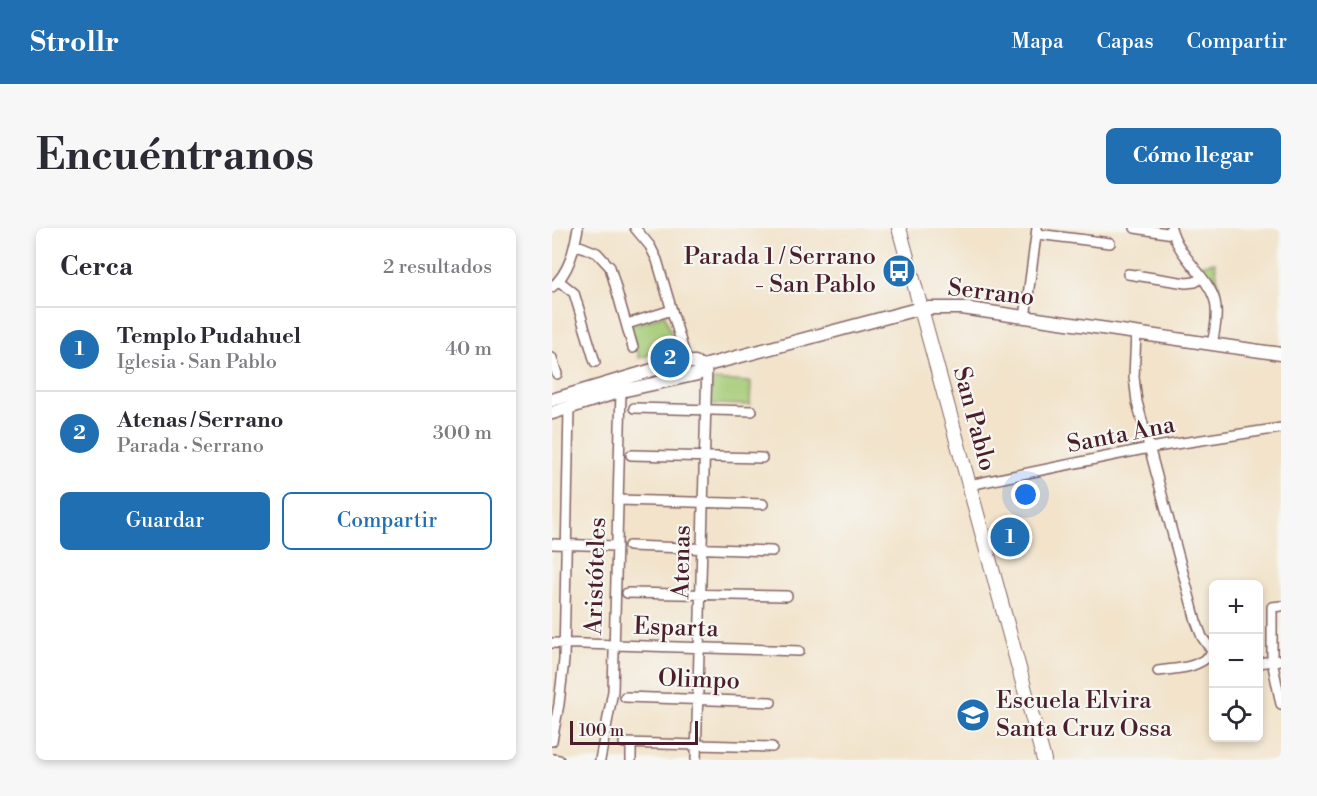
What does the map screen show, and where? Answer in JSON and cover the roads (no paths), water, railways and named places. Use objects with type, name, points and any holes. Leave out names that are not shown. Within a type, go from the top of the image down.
[{"type":"main road","name":"San Pablo","points":[[899,228],[1044,760]]},
{"type":"main road","name":"Serrano","points":[[552,413],[621,391],[698,374],[704,366],[921,309],[962,308],[1281,354]]},
{"type":"main road","name":"Serrano","points":[[687,362],[695,362],[704,366]]},
{"type":"main road","points":[[552,400],[687,362]]},
{"type":"street","points":[[578,228],[568,266],[555,284],[574,292],[595,362]]},
{"type":"street","points":[[1135,228],[1172,231],[1178,247],[1210,289],[1215,304],[1212,344]]},
{"type":"street","points":[[640,230],[654,252],[687,362]]},
{"type":"street","points":[[1025,318],[1037,231],[1110,243]]},
{"type":"street","points":[[575,244],[597,253],[612,271],[633,348]]},
{"type":"street","points":[[1128,274],[1186,283],[1195,282],[1201,278]]},
{"type":"street","points":[[627,324],[672,310]]},
{"type":"street","points":[[1136,333],[1135,393],[1196,621],[1209,647]]},
{"type":"street","points":[[552,358],[557,374]]},
{"type":"street","name":"Atenas","points":[[696,760],[706,409],[704,366]]},
{"type":"street","name":"Aristóteles","points":[[600,760],[613,691],[621,391]]},
{"type":"street","points":[[552,741],[562,682],[564,644],[569,408]]},
{"type":"street","points":[[634,408],[752,411]]},
{"type":"street","name":"Santa Ana","points":[[969,485],[1149,448],[1281,428]]},
{"type":"street","points":[[631,455],[762,458]]},
{"type":"street","points":[[618,500],[763,504]]},
{"type":"street","points":[[552,544],[616,546]]},
{"type":"street","points":[[628,546],[772,551]]},
{"type":"street","points":[[627,593],[788,596]]},
{"type":"street","points":[[1277,606],[1276,661],[1281,704]]},
{"type":"street","name":"Esparta","points":[[552,643],[799,651]]},
{"type":"street","points":[[1158,671],[1191,667],[1209,657]]},
{"type":"street","name":"Olimpo","points":[[625,698],[771,702]]},
{"type":"street","points":[[631,760],[627,743],[772,747]]},
{"type":"street","points":[[552,759],[559,760]]},
{"type":"place","name":"Parada 1 / Serrano - San Pablo","points":[[899,271]]},
{"type":"place","name":"Atenas / Serrano","points":[[670,358]]},
{"type":"place","name":"Templo Pudahuel","points":[[1010,537]]},
{"type":"place","name":"Escuela Elvira Santa Cruz Ossa","points":[[973,715]]}]
